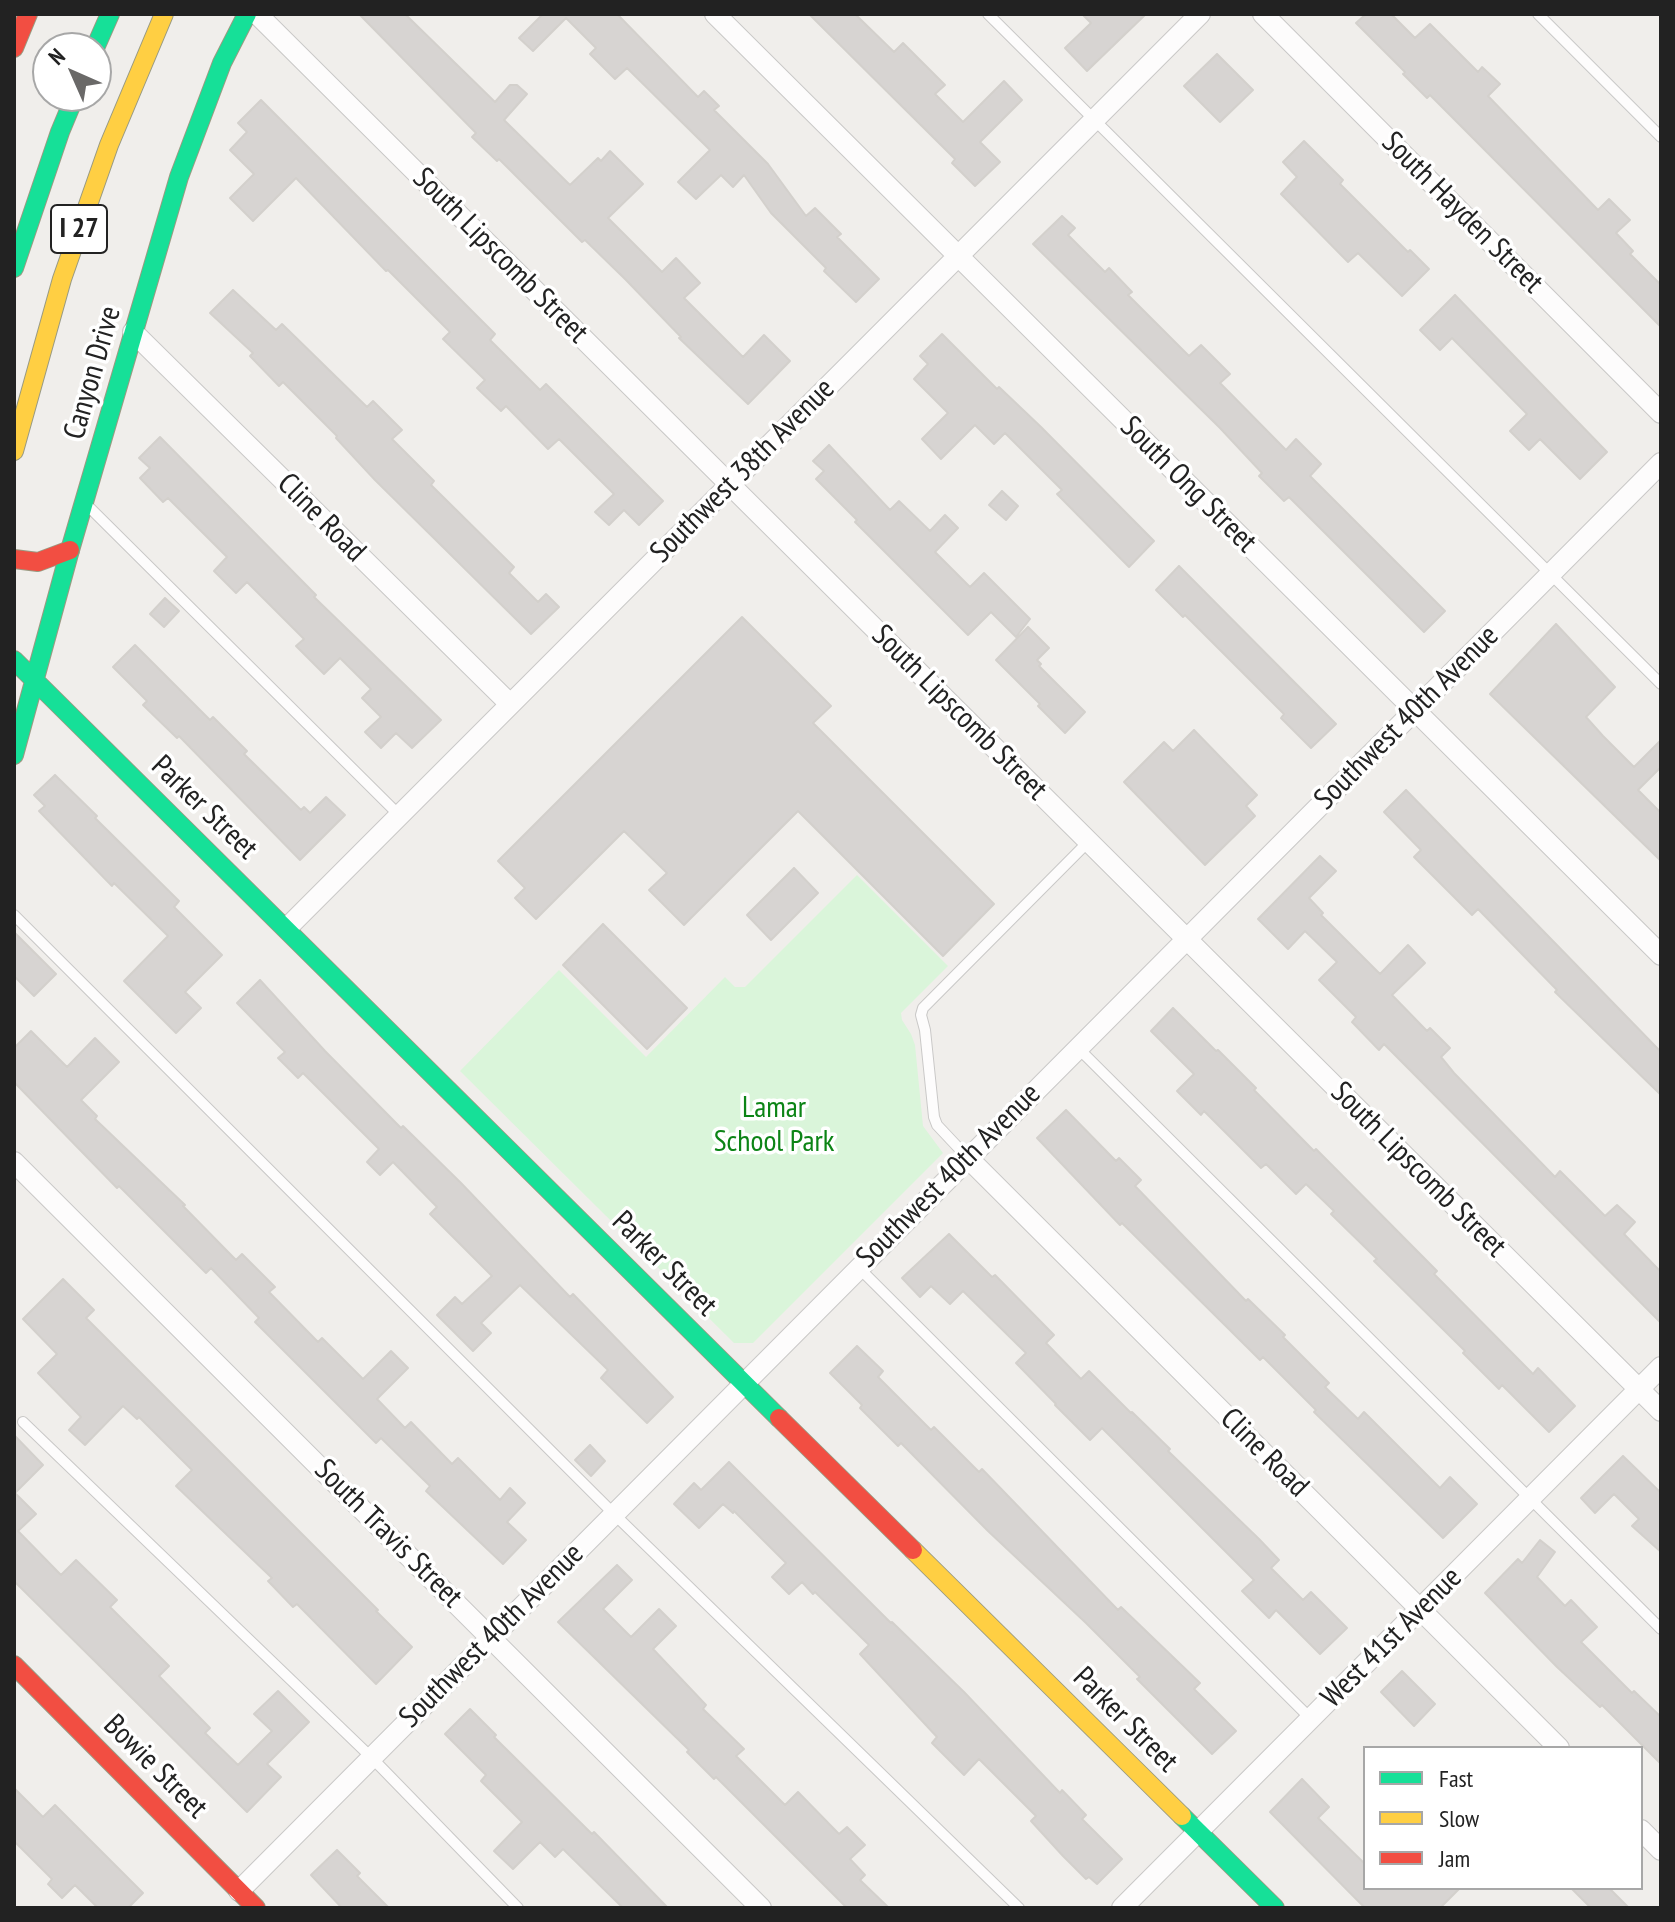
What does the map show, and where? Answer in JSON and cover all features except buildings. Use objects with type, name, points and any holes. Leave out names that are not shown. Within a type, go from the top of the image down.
[{"type":"main road","name":"I 27","points":[[14,451],[62,279],[109,145],[164,14]]},
{"type":"main road","name":"Canyon Drive","points":[[14,755],[70,550],[179,177],[222,63],[247,14]]},
{"type":"main road","points":[[14,48],[22,17]]},
{"type":"main road","name":"I 27","points":[[14,268],[68,112]]},
{"type":"main road","points":[[14,559],[38,562],[70,550]]},
{"type":"main road","name":"Parker Street","points":[[14,660],[1275,1908]]},
{"type":"main road","name":"Bowie Street","points":[[14,1665],[256,1908]]},
{"type":"street","name":"South Lipscomb Street","points":[[257,14],[1661,1411]]},
{"type":"street","name":"South Ong Street","points":[[715,14],[1661,955]]},
{"type":"street","name":"Southwest 38th Avenue","points":[[287,928],[1200,14]]},
{"type":"street","name":"South Hayden Street","points":[[1263,14],[1661,413]]},
{"type":"street","name":"Cline Road","points":[[133,332],[510,704]]},
{"type":"street","name":"Southwest 40th Avenue","points":[[239,1891],[1661,463]]},
{"type":"street","name":"Cline Road","points":[[968,1158],[1557,1746]]},
{"type":"street","name":"South Travis Street","points":[[14,1162],[761,1908]]},
{"type":"street","name":"West 41st Avenue","points":[[1122,1908],[1661,1367]]},
{"type":"street","points":[[1643,1832],[1661,1850]]},
{"type":"lane","points":[[988,14],[1661,684]]},
{"type":"lane","points":[[1538,14],[1661,137]]},
{"type":"lane","points":[[84,502],[400,816]]},
{"type":"lane","points":[[968,1158],[937,1125],[934,1117],[921,1015],[923,1008],[1088,842]]},
{"type":"lane","points":[[14,915],[613,1513],[1019,1908]]},
{"type":"lane","points":[[1078,1048],[1661,1629]]},
{"type":"lane","points":[[858,1267],[1311,1719]]},
{"type":"lane","points":[[23,1422],[372,1758],[518,1908]]},
{"type":"green space","name":"Lamar School Park","points":[[857,875],[948,966],[901,1013],[915,1045],[923,1126],[943,1153],[753,1343],[734,1343],[460,1071],[559,970],[646,1057],[725,977],[735,987],[745,987]]},
{"type":"traffic: fast","points":[[102,32],[110,14]]},
{"type":"traffic: fast","points":[[14,755],[70,550],[179,177],[222,63],[247,14]]},
{"type":"traffic: fast","points":[[14,268],[68,112]]},
{"type":"traffic: fast","points":[[14,660],[779,1418]]},
{"type":"traffic: fast","points":[[1182,1816],[1275,1908]]},
{"type":"traffic: slow","points":[[14,451],[62,279],[109,145],[164,14]]},
{"type":"traffic: slow","points":[[913,1550],[1182,1816]]},
{"type":"traffic: jam","points":[[14,48],[28,14]]},
{"type":"traffic: jam","points":[[14,559],[38,562],[70,550]]},
{"type":"traffic: jam","points":[[779,1418],[913,1550]]},
{"type":"traffic: jam","points":[[14,1665],[256,1908]]}]
